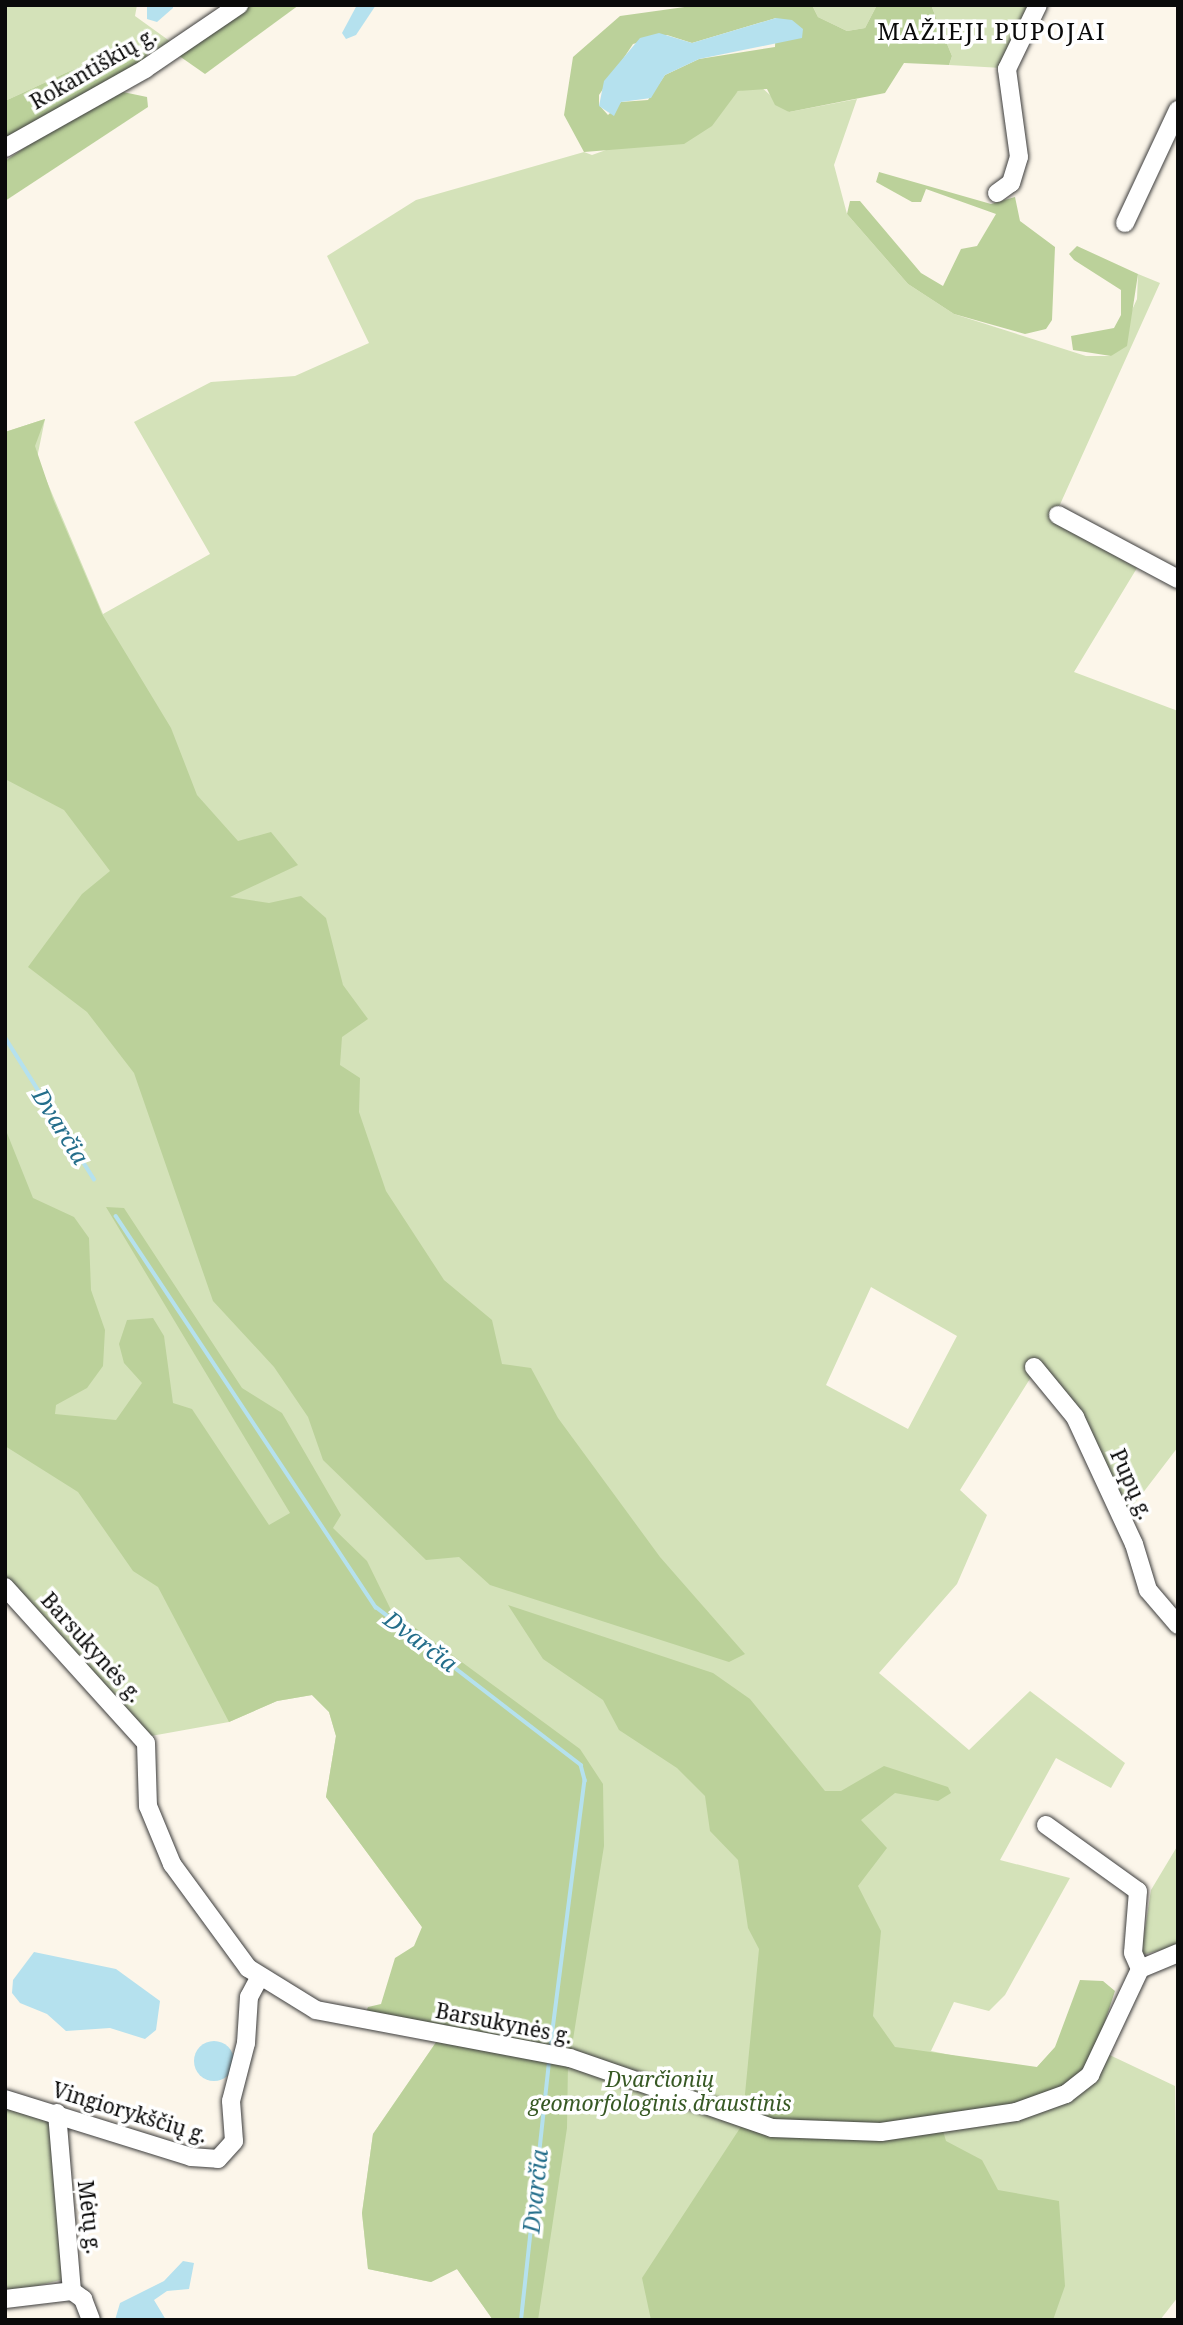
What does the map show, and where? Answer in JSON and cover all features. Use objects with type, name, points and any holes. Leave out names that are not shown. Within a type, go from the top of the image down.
[{"type":"street","name":"Rokantiškių g.","points":[[5,148],[145,69],[239,5]]},
{"type":"street","points":[[997,193],[1011,183],[1021,136],[1007,69],[1038,5]]},
{"type":"street","points":[[1125,223],[1178,110]]},
{"type":"street","points":[[1058,515],[1178,579]]},
{"type":"street","name":"Pupų g.","points":[[1034,1367],[1075,1417],[1134,1544],[1148,1590],[1178,1625]]},
{"type":"street","name":"Barsukynės g.","points":[[5,1587],[146,1743],[148,1806],[161,1847],[259,1978],[316,2010],[570,2058],[772,2128],[881,2132],[1016,2112],[1066,2094],[1090,2075],[1140,1969]]},
{"type":"street","points":[[1046,1825],[1138,1892],[1133,1953],[1140,1969],[1178,1952]]},
{"type":"street","name":"Vingiorykščių g.","points":[[5,2099],[57,2113],[191,2157],[225,2155],[234,2141],[232,2101],[249,1997],[259,1978]]},
{"type":"street","name":"Mėtų g.","points":[[57,2113],[72,2291],[83,2299],[90,2320]]},
{"type":"street","points":[[5,2299],[72,2291]]},
{"type":"green space","points":[[5,5],[137,5],[135,16],[171,42],[149,57],[149,48],[111,52],[5,101]]},
{"type":"green space","points":[[247,5],[299,5],[205,74],[175,53]]},
{"type":"green space","points":[[699,5],[812,5],[818,17],[847,31],[865,28],[877,5],[931,5],[952,56],[949,65],[904,63],[885,93],[789,112],[775,105],[767,89],[738,91],[712,126],[684,144],[584,152],[564,115],[573,57],[620,16]],"holes":[[[776,18],[775,47],[699,59],[665,75],[648,100],[621,102],[608,115],[599,105],[599,95],[633,44],[667,35],[692,43]]]},
{"type":"green space","points":[[812,5],[877,5],[865,28],[847,31],[818,17]]},
{"type":"green space","points":[[931,5],[1030,5],[1002,68],[949,65],[952,56]]},
{"type":"green space","points":[[150,48],[144,61],[5,138],[5,101],[111,52]]},
{"type":"green space","name":"Dvarčionių geomorfologinis draustinis","points":[[760,86],[789,112],[857,99],[834,165],[847,214],[908,284],[954,314],[1086,356],[1111,356],[1137,299],[1138,274],[1160,283],[1053,520],[1137,568],[1074,672],[1178,711],[1178,1447],[1129,1511],[1068,1400],[1038,1366],[960,1490],[987,1515],[957,1584],[879,1673],[969,1750],[1030,1691],[1125,1763],[1111,1788],[1056,1758],[1000,1860],[1070,1878],[1005,1995],[989,2011],[954,2002],[931,2051],[1019,2069],[1037,2067],[1055,2048],[1097,2049],[1175,2086],[1178,2297],[1160,2320],[493,2320],[457,2269],[431,2282],[368,2269],[362,2213],[373,2134],[439,2038],[422,1927],[326,1797],[336,1736],[329,1712],[312,1695],[277,1701],[229,1722],[151,1736],[5,1579],[5,432],[45,419],[37,458],[103,614],[210,554],[134,422],[211,382],[295,376],[369,343],[327,256],[416,200],[584,152],[592,155],[721,109],[738,91]],"holes":[[[871,1287],[957,1336],[908,1429],[826,1385]]]},
{"type":"green space","points":[[123,92],[147,97],[148,107],[5,201],[5,161],[76,113]]},
{"type":"green space","points":[[879,172],[991,204],[1015,197],[1020,221],[1055,247],[1052,320],[1046,329],[1025,334],[954,314],[908,284],[847,214],[850,201],[860,201],[921,273],[943,286],[961,249],[977,246],[996,214],[926,189],[921,202],[912,202],[876,182]]},
{"type":"green space","points":[[1077,246],[1138,274],[1127,346],[1111,356],[1073,350],[1071,336],[1114,328],[1121,315],[1121,290],[1074,260],[1069,254]]},
{"type":"green space","points":[[45,419],[35,446],[53,499],[102,614],[171,728],[197,795],[238,841],[271,832],[298,865],[230,897],[269,903],[301,896],[326,918],[343,985],[368,1019],[342,1037],[340,1065],[360,1078],[359,1112],[386,1191],[444,1280],[492,1320],[502,1364],[531,1368],[558,1418],[660,1557],[745,1654],[729,1662],[490,1585],[459,1557],[426,1560],[323,1460],[308,1417],[274,1367],[213,1301],[134,1073],[87,1012],[28,967],[82,894],[110,871],[64,810],[5,779],[5,432]]},
{"type":"green space","points":[[5,1128],[33,1198],[74,1217],[89,1238],[91,1290],[105,1330],[103,1366],[87,1388],[56,1405],[55,1414],[116,1420],[142,1383],[124,1363],[119,1344],[127,1320],[153,1318],[164,1336],[173,1403],[192,1409],[269,1525],[290,1513],[106,1207],[124,1208],[242,1388],[282,1413],[341,1515],[333,1528],[367,1561],[391,1610],[580,1749],[603,1784],[604,1846],[571,2052],[364,2017],[368,2007],[381,2004],[395,1958],[414,1946],[422,1927],[326,1797],[336,1736],[329,1712],[312,1695],[277,1701],[229,1722],[158,1587],[133,1571],[78,1492],[5,1446]]},
{"type":"green space","points":[[508,1605],[713,1673],[750,1699],[825,1791],[841,1791],[884,1766],[948,1787],[951,1793],[938,1801],[895,1793],[861,1820],[887,1848],[858,1886],[881,1931],[873,2016],[895,2047],[1037,2067],[1055,2047],[1080,1980],[1103,1981],[1115,1991],[1091,2064],[1069,2086],[1001,2110],[938,2114],[946,2141],[982,2160],[998,2190],[1059,2201],[1065,2286],[1053,2320],[651,2320],[642,2278],[742,2125],[759,1949],[748,1928],[738,1860],[710,1831],[705,1796],[677,1768],[619,1730],[603,1700],[543,1659]]},
{"type":"green space","points":[[1178,1845],[1178,1946],[1141,1955],[1151,1890]]},
{"type":"green space","points":[[439,2038],[568,2062],[567,2128],[538,2320],[493,2320],[457,2269],[431,2282],[368,2269],[362,2213],[373,2134]]},
{"type":"green space","points":[[5,2104],[64,2121],[64,2279],[5,2294]]},
{"type":"water","points":[[147,5],[173,5],[173,8],[157,22],[147,19]]},
{"type":"water","points":[[357,5],[376,5],[356,35],[346,39],[342,33]]},
{"type":"water","points":[[776,18],[792,20],[803,29],[802,38],[699,59],[665,75],[651,98],[621,102],[614,116],[599,106],[604,81],[640,38],[659,33],[692,43]]},
{"type":"water","points":[[34,1952],[116,1969],[160,2001],[156,2030],[145,2039],[110,2028],[66,2031],[47,2014],[20,2003],[12,1993],[13,1980]]},
{"type":"water","points":[[214,2041],[228,2047],[234,2061],[228,2075],[214,2081],[200,2075],[194,2061],[200,2047]]},
{"type":"water","points":[[183,2261],[194,2263],[189,2289],[167,2291],[154,2300],[166,2320],[115,2320],[120,2303],[164,2281]]},
{"type":"waterway","name":"Dvarčia","points":[[5,1037],[94,1179]]},
{"type":"waterway","name":"Dvarčia","points":[[116,1216],[376,1607],[581,1765],[585,1780],[551,2044]]},
{"type":"waterway","name":"Dvarčia","points":[[521,2320],[549,2062]]},
{"type":"district","name":"MAŽIEJI PUPOJAI","points":[[992,31]]}]
